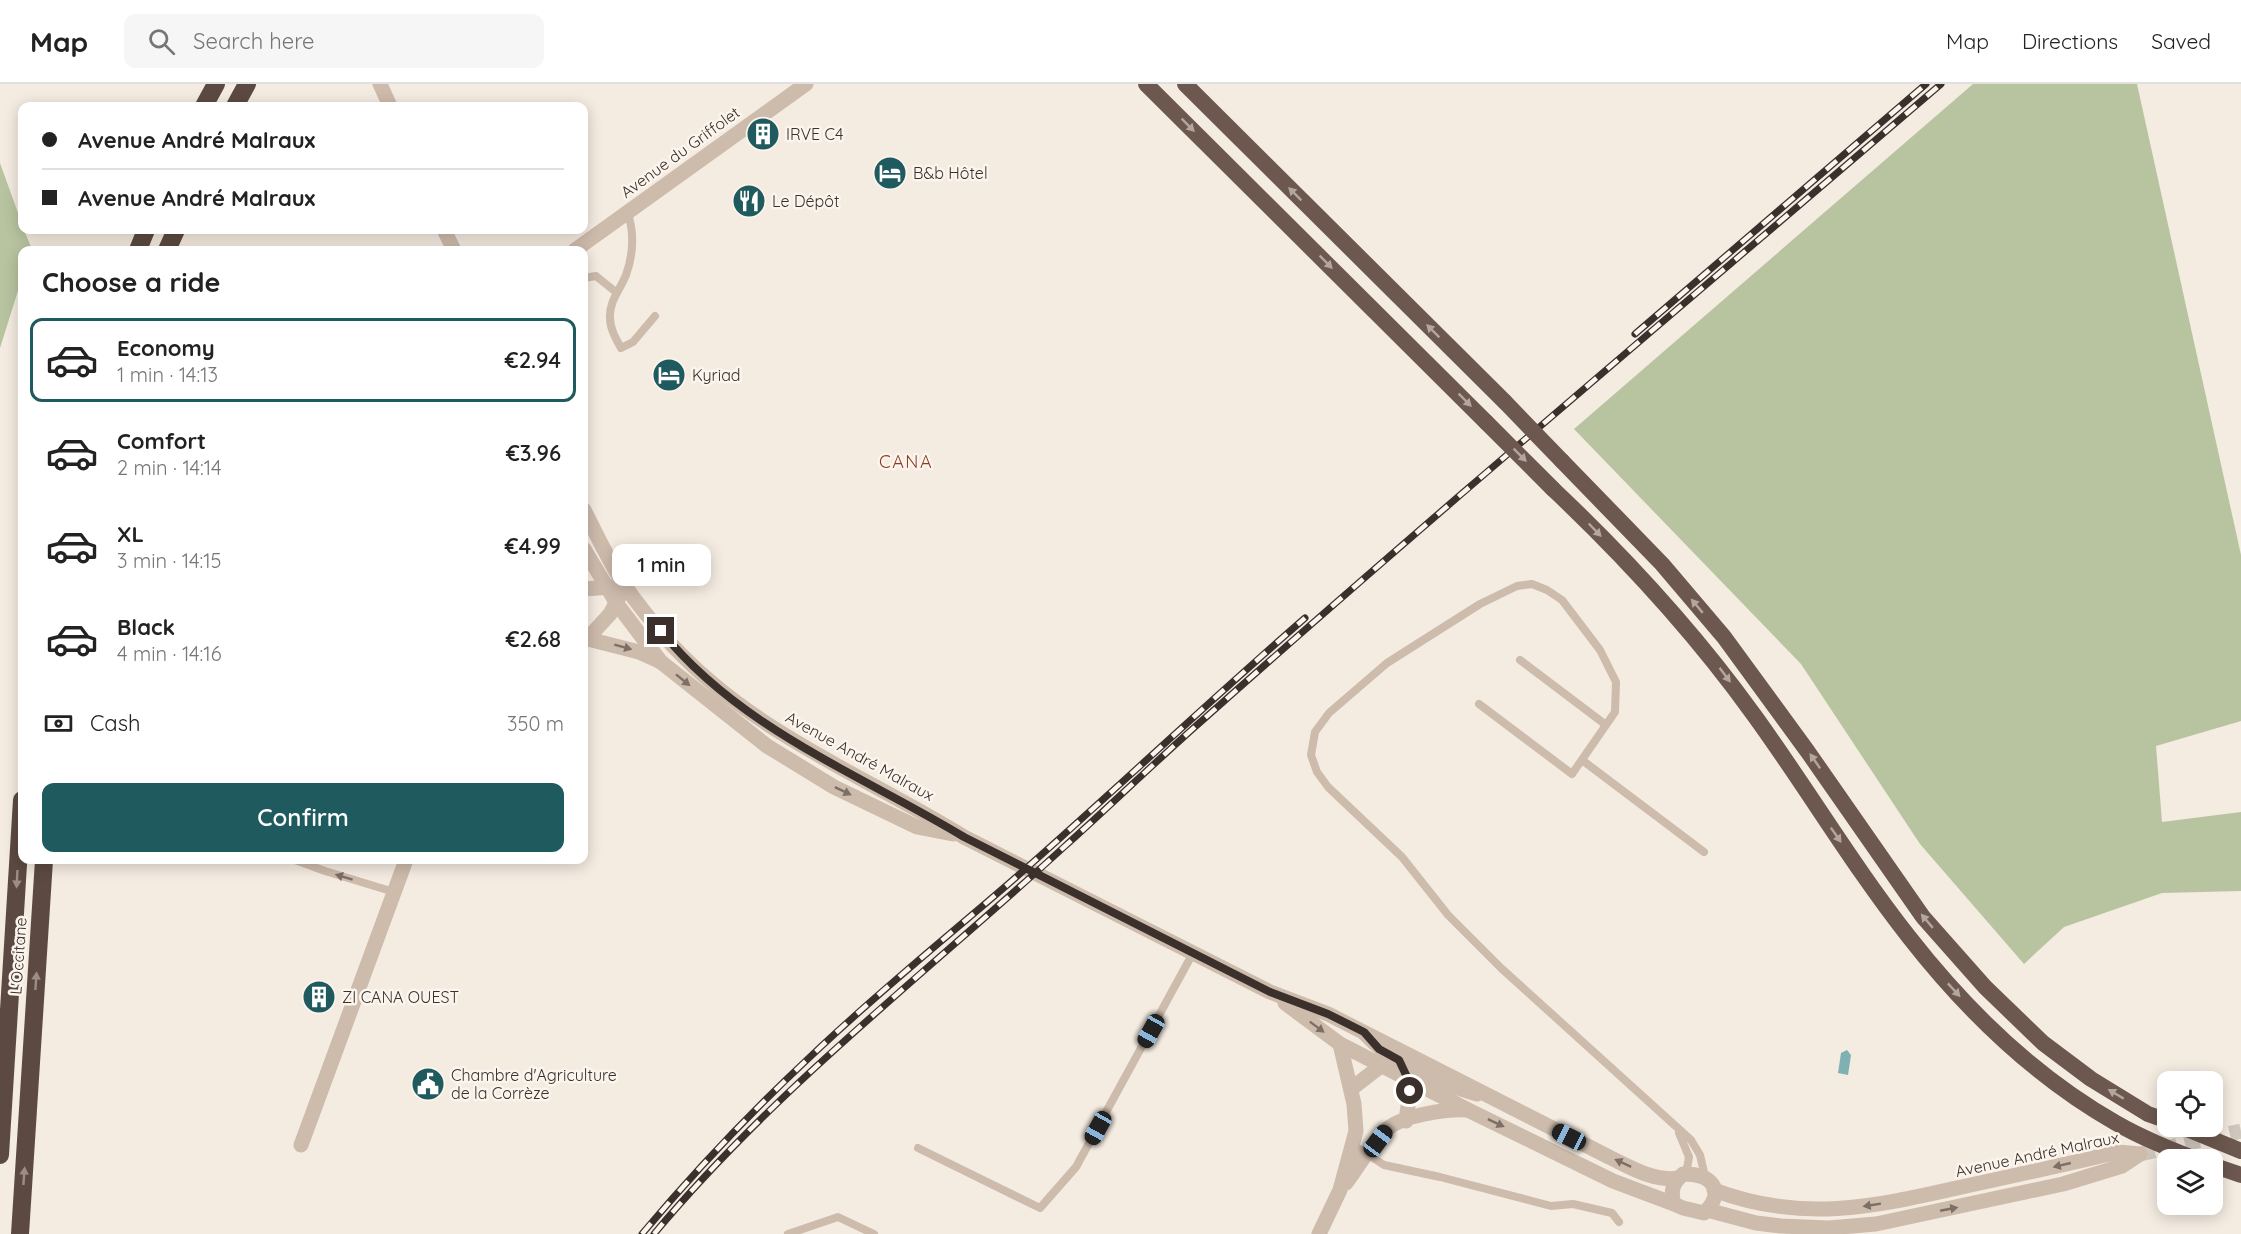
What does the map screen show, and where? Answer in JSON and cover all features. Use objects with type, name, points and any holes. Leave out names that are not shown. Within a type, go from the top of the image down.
[{"type":"highway","points":[[206,102],[216,84]]},
{"type":"highway","points":[[237,102],[247,84]]},
{"type":"highway","points":[[1146,84],[1647,583],[1709,654],[1769,735],[1908,936],[1953,989],[2019,1054],[2072,1095],[2116,1123],[2174,1149]]},
{"type":"highway","points":[[1185,84],[1504,402],[1662,564],[1724,637],[1808,752],[1923,917],[1985,987],[2043,1043],[2091,1080],[2157,1117]]},
{"type":"highway","name":"L'Occitane","points":[[0,1155],[18,864]]},
{"type":"highway","name":"L'Occitane","points":[[20,1234],[44,864]]},
{"type":"highway","points":[[2207,1137],[2241,1151]]},
{"type":"highway","points":[[2223,1169],[2241,1175]]},
{"type":"street","points":[[380,84],[388,102]]},
{"type":"street","name":"Avenue du Griffolet","points":[[580,246],[806,84]]},
{"type":"street","name":"Avenue André Malraux","points":[[588,517],[625,586],[674,646],[713,683],[777,732],[964,837],[1270,992],[1328,1014],[1651,1176],[1666,1180],[1682,1176]]},
{"type":"street","name":"Avenue André Malraux","points":[[588,556],[617,604],[662,662],[767,746],[834,787],[917,827],[964,837]]},
{"type":"street","points":[[588,589],[625,586],[617,604],[588,636]]},
{"type":"street","points":[[588,639],[639,652],[662,662]]},
{"type":"street","points":[[302,1145],[404,864]]},
{"type":"street","name":"Avenue André Malraux","points":[[1270,992],[1340,1044],[1613,1181],[1674,1204]]},
{"type":"street","name":"Avenue André Malraux","points":[[1364,1032],[1379,1049],[1447,1085],[1492,1098]]},
{"type":"street","points":[[1319,1234],[1340,1190],[1356,1131],[1354,1104],[1340,1044]]},
{"type":"street","points":[[1351,1089],[1382,1065],[1399,1060],[1407,1077],[1410,1091],[1406,1121]]},
{"type":"street","points":[[1340,1190],[1387,1129],[1418,1115],[1449,1109],[1468,1110]]},
{"type":"street","name":"Avenue André Malraux","points":[[1707,1210],[1756,1223],[1781,1226],[1829,1228],[1876,1224],[2063,1184],[2122,1166],[2140,1154],[2118,1152],[1904,1200],[1847,1209],[1764,1206],[1714,1190]]},
{"type":"street","points":[[1682,1176],[1705,1177],[1713,1183],[1715,1194],[1712,1205],[1704,1213],[1674,1204],[1671,1192],[1674,1182],[1682,1176]]},
{"type":"lane","points":[[627,212],[632,224],[631,257],[611,306],[610,320],[614,336],[621,348],[633,342],[655,316]]},
{"type":"lane","points":[[588,277],[596,276],[617,293]]},
{"type":"lane","points":[[1479,704],[1572,774],[1615,712],[1616,682],[1600,650],[1562,600],[1532,584],[1517,586],[1480,604],[1387,663],[1329,713],[1315,732],[1311,754],[1317,772],[1328,787],[1402,857],[1448,915],[1501,968],[1691,1140],[1700,1155],[1705,1177]]},
{"type":"lane","points":[[1520,660],[1606,725]]},
{"type":"lane","points":[[1582,760],[1704,852]]},
{"type":"lane","points":[[306,864],[394,892]]},
{"type":"lane","points":[[918,1148],[1041,1208],[1076,1167],[1193,953]]},
{"type":"lane","points":[[1678,1130],[1689,1156],[1682,1176]]},
{"type":"lane","points":[[1352,1144],[1384,1165],[1551,1206],[1573,1203],[1612,1213],[1620,1222]]},
{"type":"lane","points":[[788,1234],[838,1217],[874,1234]]},
{"type":"green space","points":[[1973,84],[2137,84],[2241,555],[2241,721],[2156,746],[2162,822],[2241,812],[2241,891],[2162,893],[2064,927],[2024,964],[1920,844],[1801,664],[1574,429]]},
{"type":"green space","points":[[0,163],[18,213],[18,234],[26,234],[31,246],[18,246],[18,291],[0,348]]},
{"type":"water","points":[[1847,1050],[1851,1055],[1848,1075],[1838,1073],[1841,1053]]},
{"type":"tunnel","points":[[2140,1154],[2241,1131]]},
{"type":"railway","points":[[1635,334],[1926,84]]},
{"type":"railway","points":[[654,1234],[701,1181],[800,1081],[1064,847],[1187,734],[1479,479],[1941,84]]},
{"type":"railway","points":[[642,1234],[724,1142],[836,1033],[1014,879],[1305,618]]},
{"type":"place","name":"IRVE C4","points":[[763,134]]},
{"type":"place","name":"B&b Hôtel","points":[[890,173]]},
{"type":"place","name":"Le Dépôt","points":[[749,201]]},
{"type":"place","name":"Kyriad","points":[[669,375]]},
{"type":"place","name":"ZI CANA OUEST","points":[[319,997]]},
{"type":"place","name":"Chambre d'Agriculture de la Corrèze","points":[[428,1084]]},
{"type":"district","name":"CANA","points":[[906,461]]},
{"type":"route","points":[[661,631],[713,683],[777,732],[843,771],[928,815],[964,837],[1270,992],[1328,1014],[1364,1032],[1379,1049],[1399,1060],[1407,1077],[1410,1091]]}]
